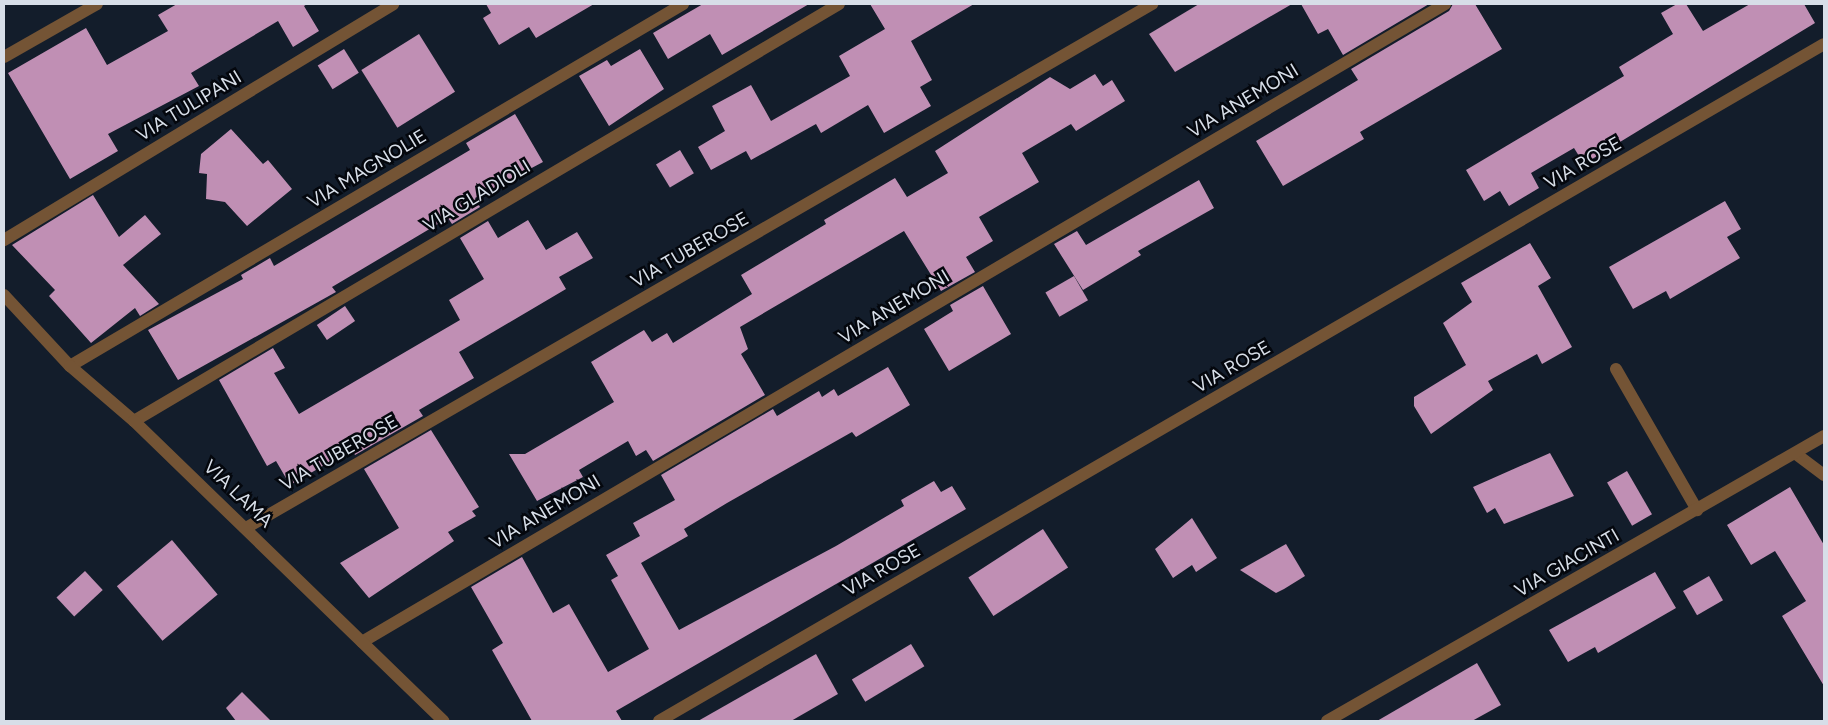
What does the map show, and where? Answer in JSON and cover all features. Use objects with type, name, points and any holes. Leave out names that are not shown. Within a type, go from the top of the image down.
[{"type":"street","points":[[4,58],[97,4]]},
{"type":"street","name":"VIA TULIPANI","points":[[4,240],[393,4]]},
{"type":"street","name":"VIA MAGNOLIE","points":[[70,366],[683,4]]},
{"type":"street","name":"VIA GLADIOLI","points":[[134,420],[839,4]]},
{"type":"street","name":"VIA TUBEROSE","points":[[246,528],[1152,4]]},
{"type":"street","name":"VIA ANEMONI","points":[[362,642],[1445,4]]},
{"type":"street","name":"VIA ROSE","points":[[660,721],[1824,44]]},
{"type":"street","name":"VIA LAMA","points":[[4,295],[70,366],[134,420],[444,721]]},
{"type":"street","points":[[1616,370],[1697,510]]},
{"type":"street","name":"VIA GIACINTI","points":[[1327,721],[1796,454],[1824,436]]},
{"type":"street","points":[[1796,454],[1824,475]]},
{"type":"building","points":[[177,4],[307,4],[304,6],[319,31],[293,47],[278,21],[191,73],[199,86],[108,134],[118,151],[70,179],[8,73],[86,28],[107,65],[168,31],[158,15]]},
{"type":"building","points":[[486,4],[594,4],[536,38],[529,27],[499,45],[483,18],[491,13]]},
{"type":"building","points":[[703,4],[809,4],[722,55],[710,34],[668,59],[653,33]]},
{"type":"building","points":[[870,4],[974,4],[911,41],[932,80],[920,87],[931,106],[884,133],[868,105],[821,133],[816,124],[751,160],[746,151],[711,170],[698,147],[725,131],[712,106],[751,85],[771,121],[850,76],[839,56],[885,29]]},
{"type":"building","points":[[1199,4],[1292,4],[1175,72],[1149,34]]},
{"type":"building","points":[[1301,4],[1429,4],[1343,55],[1328,29],[1318,34]]},
{"type":"building","points":[[1453,4],[1475,4],[1502,49],[1360,132],[1364,139],[1283,186],[1256,141],[1358,80],[1351,69],[1449,11]]},
{"type":"building","points":[[1677,4],[1686,4],[1703,31],[1750,4],[1804,4],[1815,23],[1584,164],[1574,148],[1531,173],[1539,188],[1509,206],[1500,191],[1484,201],[1466,170],[1624,76],[1619,67],[1673,34],[1661,13]]},
{"type":"building","points":[[419,34],[455,92],[397,128],[361,70]]},
{"type":"building","points":[[344,49],[359,73],[333,89],[318,65]]},
{"type":"building","points":[[640,49],[664,89],[609,126],[579,76],[607,60],[611,66]]},
{"type":"building","points":[[1095,74],[1103,86],[1112,80],[1125,101],[1076,131],[1071,124],[1022,153],[1039,182],[979,217],[993,241],[966,257],[975,272],[941,291],[904,231],[740,327],[748,349],[741,354],[765,395],[653,461],[646,450],[636,456],[628,441],[579,470],[583,477],[537,501],[509,454],[525,454],[614,402],[591,362],[644,330],[652,342],[667,333],[673,343],[752,294],[741,275],[826,224],[824,220],[895,178],[907,197],[948,173],[935,151],[1050,77],[1070,89]]},
{"type":"building","points":[[515,114],[543,162],[475,198],[480,207],[452,224],[448,218],[332,287],[336,292],[178,380],[148,330],[243,279],[241,275],[270,258],[274,266],[470,150],[466,143]]},
{"type":"building","points":[[231,129],[263,164],[268,160],[292,189],[247,226],[225,202],[206,199],[207,174],[199,173],[201,154]]},
{"type":"building","points":[[680,150],[694,173],[670,188],[656,164]]},
{"type":"building","points":[[1199,180],[1214,208],[1138,251],[1141,255],[1083,290],[1054,244],[1077,231],[1086,245]]},
{"type":"building","points":[[93,195],[119,237],[145,215],[161,234],[123,265],[159,304],[140,316],[135,308],[91,343],[49,296],[55,290],[12,245]]},
{"type":"building","points":[[1725,201],[1741,229],[1727,237],[1740,258],[1670,299],[1666,291],[1633,309],[1609,267]]},
{"type":"building","points":[[528,220],[546,250],[577,232],[593,258],[559,277],[566,289],[459,352],[474,378],[419,410],[423,416],[355,455],[352,449],[290,485],[276,461],[267,466],[219,380],[273,348],[285,368],[274,373],[299,414],[460,320],[449,300],[484,279],[460,238],[488,221],[498,238]]},
{"type":"building","points":[[1530,243],[1551,278],[1538,286],[1572,347],[1542,364],[1537,354],[1488,381],[1493,390],[1431,434],[1414,406],[1414,397],[1466,365],[1443,323],[1472,302],[1461,283]]},
{"type":"building","points":[[1074,276],[1088,300],[1059,317],[1045,292]]},
{"type":"building","points":[[983,286],[1011,334],[949,371],[924,329],[953,311],[950,305]]},
{"type":"building","points":[[345,306],[355,321],[327,340],[317,325]]},
{"type":"building","points":[[888,367],[910,405],[856,437],[852,432],[727,503],[684,529],[688,536],[641,563],[679,630],[836,546],[904,506],[901,500],[934,481],[941,492],[952,486],[966,509],[616,711],[622,721],[532,721],[492,650],[503,643],[471,587],[522,557],[553,613],[569,604],[608,672],[649,649],[611,580],[618,576],[606,555],[640,536],[633,523],[675,500],[661,475],[773,409],[777,416],[819,391],[822,397],[834,389],[838,396]]},
{"type":"building","points":[[431,430],[479,507],[472,511],[476,516],[448,532],[454,541],[369,598],[340,563],[399,528],[364,469]]},
{"type":"building","points":[[1550,453],[1574,496],[1504,524],[1495,508],[1487,513],[1473,487]]},
{"type":"building","points":[[1627,471],[1652,514],[1632,526],[1607,482]]},
{"type":"building","points":[[1790,487],[1824,545],[1824,686],[1782,616],[1806,601],[1775,551],[1751,565],[1727,525]]},
{"type":"building","points":[[1192,518],[1217,558],[1196,572],[1192,565],[1173,578],[1155,549]]},
{"type":"building","points":[[1043,529],[1068,568],[993,616],[968,577]]},
{"type":"building","points":[[172,540],[218,594],[162,641],[117,586]]},
{"type":"building","points":[[1286,544],[1305,576],[1284,589],[1276,593],[1240,570]]},
{"type":"building","points":[[85,571],[103,590],[74,617],[56,598]]},
{"type":"building","points":[[1655,572],[1676,608],[1598,653],[1595,647],[1568,662],[1549,630]]},
{"type":"building","points":[[1709,576],[1723,600],[1697,615],[1683,591]]},
{"type":"building","points":[[911,644],[924,666],[865,702],[852,680]]},
{"type":"building","points":[[816,654],[838,694],[791,721],[698,721]]},
{"type":"building","points":[[1477,663],[1501,705],[1472,721],[1377,721]]},
{"type":"building","points":[[242,692],[271,721],[236,721],[226,708]]}]
